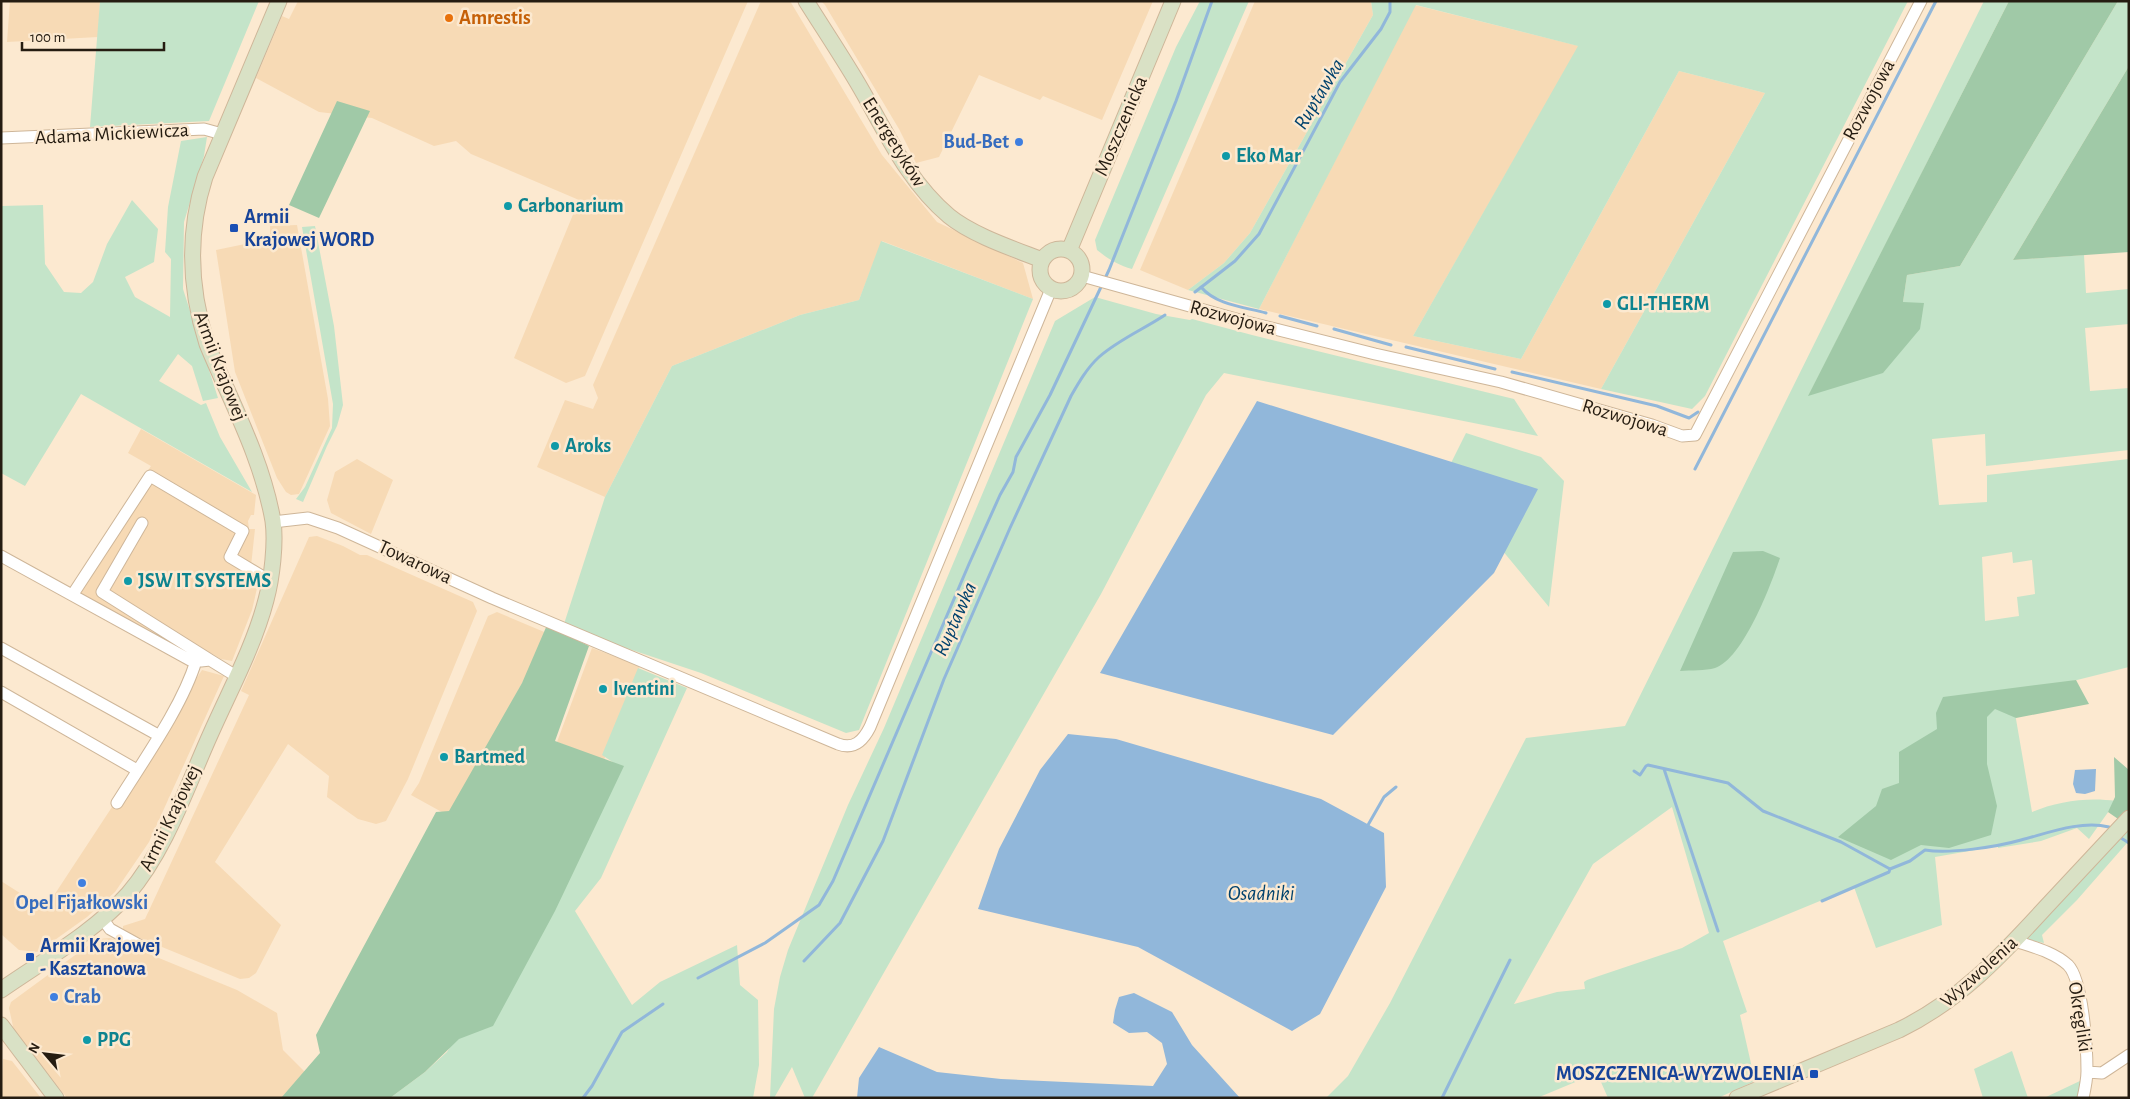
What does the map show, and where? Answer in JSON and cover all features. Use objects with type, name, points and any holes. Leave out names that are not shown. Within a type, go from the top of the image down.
[{"type":"street","name":"Armii Krajowej","points":[[1,990],[75,940],[102,918],[126,896],[150,865],[257,628],[266,599],[270,581],[273,522],[258,465],[207,344],[195,297],[192,272],[193,232],[199,194],[222,134],[279,1]]},
{"type":"street","name":"Energetyków","points":[[806,1],[857,82],[890,143],[908,170],[932,200],[951,217],[987,238],[1042,260]]},
{"type":"street","name":"Moszczenicka","points":[[1071,251],[1071,246],[1173,1]]},
{"type":"street","name":"Rozwojowa","points":[[1088,278],[1246,322],[1374,354],[1500,382],[1652,425],[1682,436],[1695,434],[1921,1]]},
{"type":"street","name":"Adama Mickiewicza","points":[[1,138],[204,129],[222,134]]},
{"type":"street","points":[[1058,249],[1071,251],[1081,262],[1088,278],[1063,292],[1051,289],[1041,280],[1042,260],[1052,251],[1058,249]]},
{"type":"street","name":"Towarowa","points":[[273,522],[304,518],[325,522],[492,598],[553,622],[844,746],[858,744],[865,738],[870,727],[1051,289]]},
{"type":"street","points":[[73,594],[150,476],[243,531],[230,557],[270,581]]},
{"type":"street","points":[[142,523],[102,592],[236,676]]},
{"type":"street","points":[[1,556],[190,660],[210,660]]},
{"type":"street","points":[[1,648],[158,735]]},
{"type":"street","points":[[117,803],[186,687],[196,661]]},
{"type":"street","points":[[1,692],[137,770]]},
{"type":"street","name":"Wyzwolenia","points":[[1737,1098],[1919,1020],[1953,999],[2015,941],[2129,818]]},
{"type":"street","points":[[102,918],[110,928],[139,945]]},
{"type":"street","name":"Okręgliki","points":[[2015,941],[2053,955],[2068,966],[2073,973],[2082,1012],[2087,1072],[2083,1098]]},
{"type":"street","points":[[1,1025],[56,1098]]},
{"type":"street","points":[[2087,1072],[2102,1073],[2129,1055]]},
{"type":"shaded area","points":[[10,1],[100,1],[98,37],[7,42]]},
{"type":"shaded area","points":[[298,1],[748,1],[585,376],[566,383],[514,358],[579,200],[471,154],[456,141],[434,146],[372,118],[319,112],[256,78],[282,16],[289,19]]},
{"type":"shaded area","points":[[761,1],[790,1],[882,155],[937,222],[1023,263],[1033,299],[882,241],[859,300],[800,315],[672,366],[605,497],[537,467],[565,400],[593,409],[598,398],[593,385]]},
{"type":"shaded area","points":[[821,1],[1153,1],[1102,120],[1043,96],[1040,100],[979,75],[939,157],[916,163],[899,129]]},
{"type":"shaded area","points":[[1255,1],[1371,1],[1373,15],[1250,233],[1224,263],[1188,290],[1140,270]]},
{"type":"shaded area","points":[[1415,5],[1579,46],[1413,336],[1521,359],[1679,71],[1765,93],[1601,389],[1259,309]]},
{"type":"shaded area","points":[[297,225],[328,399],[330,426],[299,494],[291,495],[286,492],[277,478],[235,372],[216,250],[270,239],[270,226]]},
{"type":"shaded area","points":[[141,429],[256,495],[254,515],[251,515],[248,521],[249,529],[255,529],[251,566],[248,572],[258,584],[252,610],[232,661],[221,659],[211,653],[194,657],[72,593],[81,574],[151,466],[128,453]]},
{"type":"shaded area","points":[[357,459],[393,480],[371,534],[331,513],[327,500],[335,472]]},
{"type":"shaded area","points":[[317,536],[360,555],[367,555],[473,602],[477,611],[408,779],[386,821],[376,824],[358,819],[327,797],[329,776],[288,744],[215,862],[281,925],[256,973],[249,978],[240,979],[123,931],[123,926],[145,919],[249,695],[241,691],[309,537]]},
{"type":"shaded area","points":[[497,612],[549,634],[449,816],[411,795],[419,783],[488,616]]},
{"type":"shaded area","points":[[592,648],[640,666],[604,760],[557,742]]},
{"type":"shaded area","points":[[202,670],[224,676],[149,842],[115,892],[87,917],[38,952],[19,950],[1,934],[1,881],[45,909]]},
{"type":"shaded area","points":[[110,938],[237,990],[277,1013],[283,1050],[305,1072],[281,1098],[67,1098],[14,1031],[9,1008],[11,1002],[97,939]]},
{"type":"shaded area","points":[[3,1059],[12,1061],[41,1098],[1,1098]]},
{"type":"green space","points":[[100,1],[259,1],[209,121],[90,127]]},
{"type":"green space","points":[[1200,1],[1249,1],[1132,269],[1118,264],[1097,250],[1095,240],[1176,47]]},
{"type":"green space","points":[[1371,1],[1908,1],[1705,396],[1692,409],[1601,389],[1765,93],[1679,71],[1521,359],[1413,336],[1578,46],[1416,5],[1259,309],[1188,290],[1224,263],[1250,233],[1373,15]]},
{"type":"green space","points":[[1984,1],[2009,1],[1809,395],[1903,302],[1907,275],[1960,266],[2118,1],[2129,1],[2129,66],[2013,260],[2084,255],[2086,293],[2129,289],[2129,324],[2085,328],[2090,391],[2129,388],[2129,450],[1986,466],[1985,434],[1932,439],[1939,505],[1987,502],[1987,475],[2129,459],[2129,667],[2073,681],[2011,690],[2032,812],[2052,805],[2074,801],[2095,799],[2116,801],[2089,839],[2077,828],[2041,841],[1935,857],[1942,925],[1876,948],[1854,887],[1723,941],[1747,1012],[1740,1015],[1755,1081],[1718,1098],[1608,1098],[1597,1073],[1537,1098],[1326,1098],[1348,1076],[1390,1003],[1526,738],[1625,726]],"holes":[[[2012,552],[2013,563],[2032,560],[2035,594],[2017,597],[2019,616],[1985,621],[1982,557]],[[1672,807],[1709,933],[1682,948],[1587,980],[1584,982],[1585,989],[1557,992],[1514,1004],[1593,864]]]},
{"type":"green space","points":[[2009,1],[2118,1],[1960,266],[1907,275],[1903,302],[1924,303],[1920,329],[1883,373],[1808,396]]},
{"type":"green space","points":[[2129,66],[2129,252],[2013,260]]},
{"type":"green space","points":[[337,101],[370,111],[319,218],[289,205]]},
{"type":"green space","points":[[207,137],[204,156],[184,222],[183,289],[218,398],[203,401],[192,366],[178,354],[159,381],[201,405],[206,403],[220,437],[252,492],[81,394],[25,486],[1,473],[1,206],[43,205],[45,264],[64,292],[81,293],[93,282],[107,244],[132,200],[158,229],[154,262],[125,277],[135,297],[170,317],[171,259],[165,252],[168,207],[181,141]]},
{"type":"green space","points":[[315,226],[334,326],[343,405],[337,426],[303,502],[296,499],[305,487],[332,428],[333,404],[302,227]]},
{"type":"green space","points":[[881,241],[1033,299],[859,730],[846,733],[701,673],[563,627],[605,497],[672,366],[800,315],[859,300]]},
{"type":"green space","points":[[1095,297],[1156,314],[1192,319],[1514,399],[1538,436],[1224,373],[1206,395],[1101,594],[812,1098],[805,1098],[792,1067],[774,1098],[770,1098],[774,1009],[780,977],[788,950],[848,805],[884,728],[1055,321]]},
{"type":"green space","points":[[1466,433],[1541,457],[1564,481],[1549,607],[1502,550],[1450,465]]},
{"type":"green space","points":[[1763,551],[1780,558],[1755,620],[1736,651],[1725,662],[1715,668],[1680,671],[1733,552]]},
{"type":"green space","points":[[547,625],[589,646],[555,741],[624,766],[555,911],[493,1026],[459,1039],[425,1072],[390,1098],[281,1098],[320,1053],[316,1035],[436,812],[449,811],[522,683]]},
{"type":"green space","points":[[638,668],[687,688],[601,878],[575,911],[632,1005],[660,982],[737,945],[740,985],[758,1000],[759,1065],[753,1098],[390,1098],[425,1072],[447,1052],[620,767],[602,755]]},
{"type":"green space","points":[[2076,680],[2089,704],[2016,718],[1995,709],[1987,717],[1987,764],[1997,806],[1991,835],[1949,848],[1921,845],[1891,860],[1838,837],[1876,806],[1882,789],[1899,783],[1899,752],[1937,729],[1936,713],[1943,697]]},
{"type":"green space","points":[[2114,757],[2129,770],[2129,812],[2121,821],[2108,812],[2115,797]]},
{"type":"green space","points":[[2129,825],[2129,844],[2127,843],[2077,900],[2042,935],[2044,943],[2029,940],[2027,937]]},
{"type":"green space","points":[[2012,1051],[2028,1098],[1983,1098],[1974,1069]]},
{"type":"green space","points":[[2082,1080],[2078,1098],[2044,1098]]},
{"type":"water","points":[[1257,401],[1538,489],[1494,573],[1333,735],[1100,673]]},
{"type":"water","name":"Osadniki","points":[[1068,734],[1116,739],[1321,799],[1384,833],[1386,887],[1320,1014],[1292,1031],[1138,947],[978,909],[999,849],[1040,770]]},
{"type":"water","points":[[2096,769],[2095,791],[2085,794],[2076,793],[2073,784],[2075,770]]},
{"type":"water","points":[[1134,993],[1172,1012],[1192,1045],[1240,1098],[857,1098],[859,1078],[879,1047],[937,1072],[1001,1079],[1153,1086],[1167,1064],[1162,1043],[1147,1032],[1129,1033],[1113,1023],[1119,997]]},
{"type":"waterway","points":[[698,978],[765,943],[819,905],[833,881],[969,564],[1000,495],[1013,472],[1016,457],[1050,395],[1109,270],[1176,101],[1212,1]]},
{"type":"waterway","name":"Ruptawka","points":[[1195,292],[1235,261],[1259,234],[1340,82],[1381,29],[1390,12],[1390,1]]},
{"type":"waterway","points":[[1695,469],[1936,1]]},
{"type":"waterway","points":[[1201,287],[1222,302],[1266,313]]},
{"type":"waterway","name":"Ruptawka","points":[[804,961],[840,923],[883,841],[944,679],[1010,528],[1071,396],[1087,370],[1099,357],[1165,315]]},
{"type":"waterway","points":[[1280,316],[1317,326]]},
{"type":"waterway","points":[[1334,329],[1391,345]]},
{"type":"waterway","points":[[1406,347],[1495,369]]},
{"type":"waterway","points":[[1512,372],[1657,406],[1689,418],[1698,412]]},
{"type":"waterway","points":[[1634,771],[1640,775],[1648,765],[1728,783],[1763,811],[1841,842],[1890,869]]},
{"type":"waterway","points":[[1664,769],[1718,931]]},
{"type":"waterway","points":[[1368,825],[1384,797],[1396,787]]},
{"type":"waterway","points":[[1822,901],[1889,872],[1890,869],[1910,861],[1925,850],[1947,851],[1986,847],[2011,843],[2076,826],[2098,825],[2109,827]]},
{"type":"waterway","points":[[2121,838],[2129,843]]},
{"type":"waterway","points":[[1442,1098],[1510,960]]},
{"type":"waterway","points":[[583,1098],[592,1086],[622,1032],[663,1004]]},
{"type":"place","name":"Amrestis","points":[[449,18]]},
{"type":"place","name":"Bud-Bet","points":[[1019,142]]},
{"type":"place","name":"Eko Mar","points":[[1226,156]]},
{"type":"place","name":"Carbonarium","points":[[508,206]]},
{"type":"place","name":"Armii Krajowej WORD","points":[[234,228]]},
{"type":"place","name":"GLI-THERM","points":[[1607,304]]},
{"type":"place","name":"Aroks","points":[[555,446]]},
{"type":"place","name":"JSW IT SYSTEMS","points":[[128,581]]},
{"type":"place","name":"Iventini","points":[[603,689]]},
{"type":"place","name":"Bartmed","points":[[444,757]]},
{"type":"place","name":"Opel Fijałkowski","points":[[82,883]]},
{"type":"place","name":"Armii Krajowej - Kasztanowa","points":[[30,957]]},
{"type":"place","name":"Crab","points":[[54,997]]},
{"type":"place","name":"PPG","points":[[87,1040]]},
{"type":"place","name":"MOSZCZENICA-WYZWOLENIA","points":[[1814,1074]]}]
